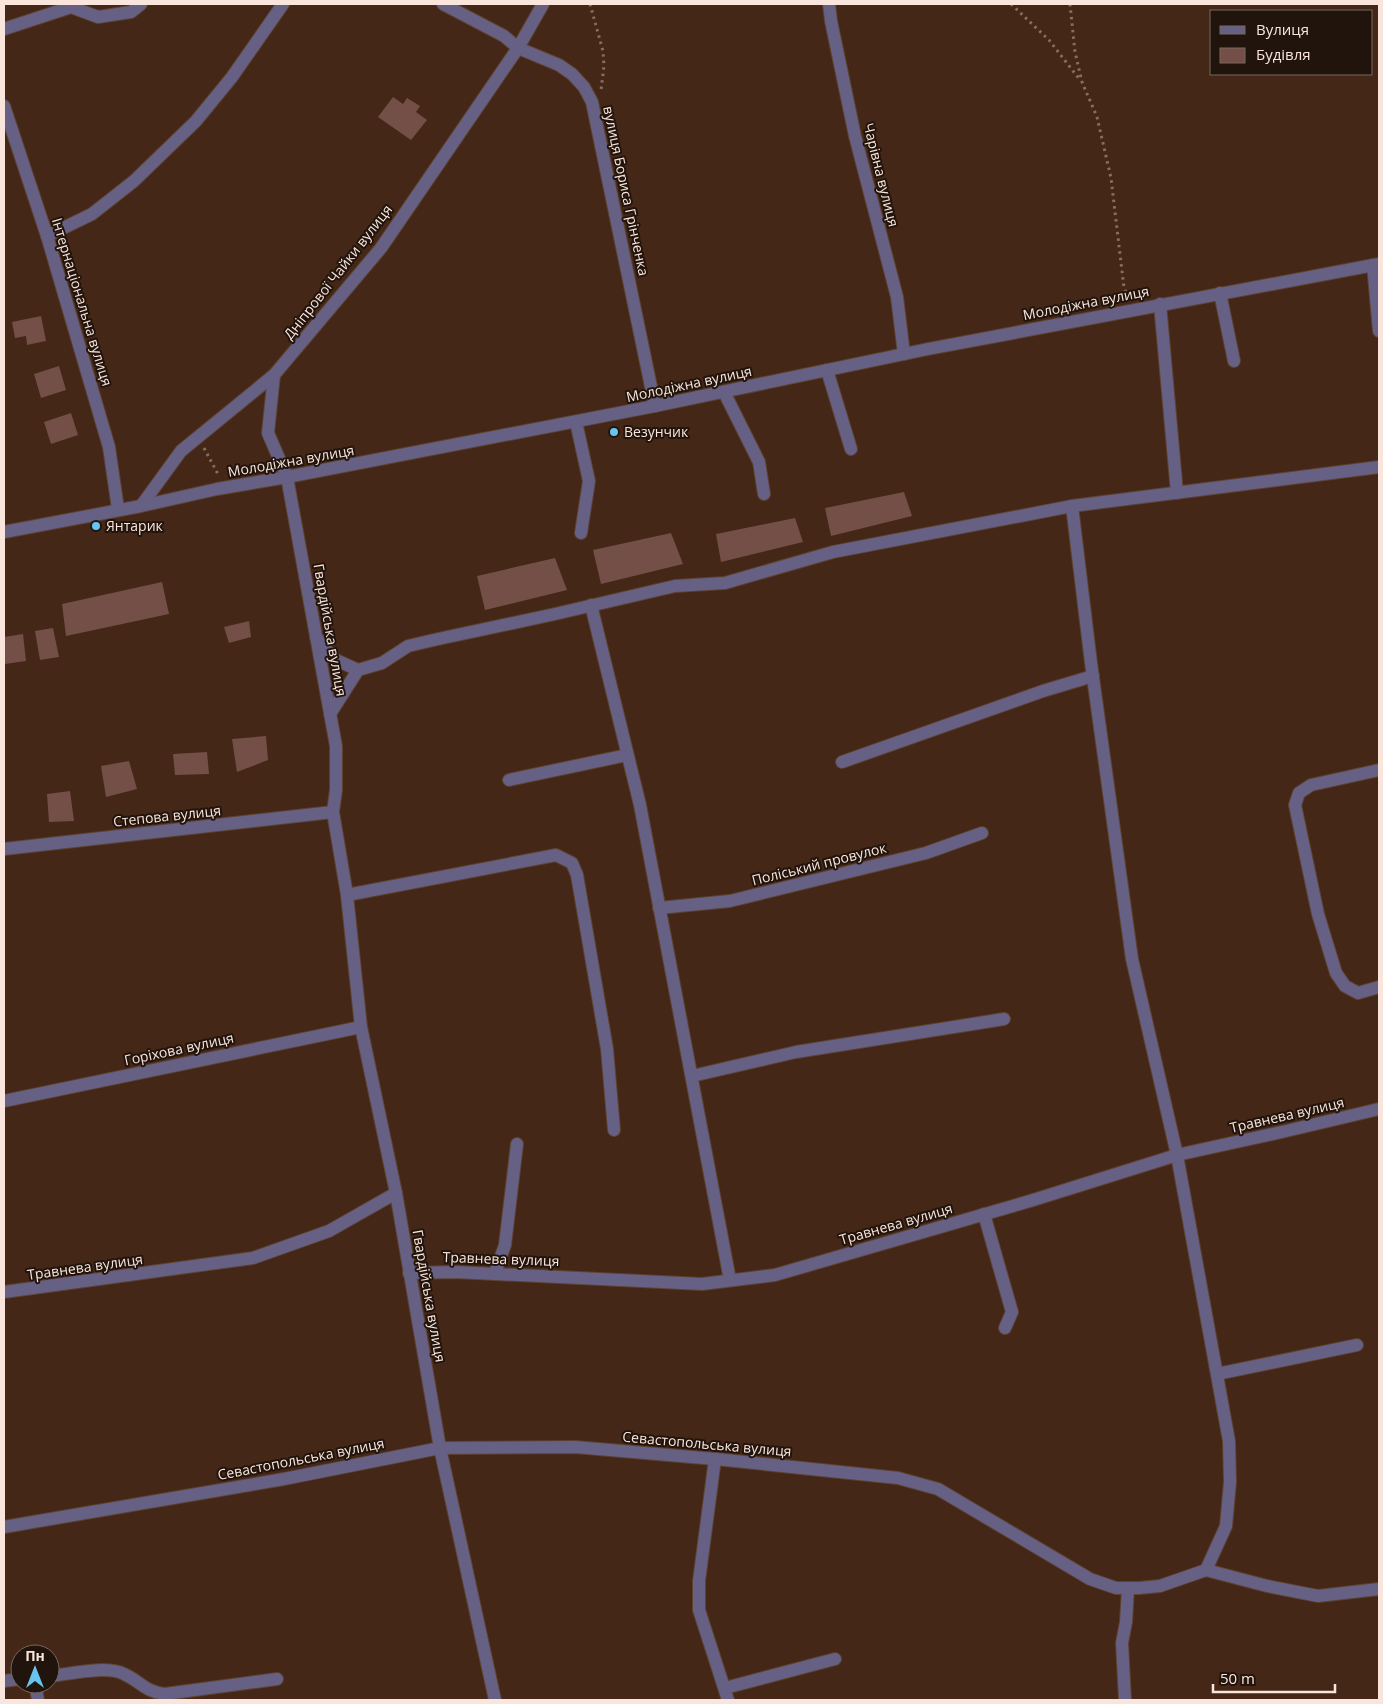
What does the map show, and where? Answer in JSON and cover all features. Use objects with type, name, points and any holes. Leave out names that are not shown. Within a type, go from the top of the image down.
[{"type":"street","points":[[4,29],[72,5],[98,17],[131,12],[141,4]]},
{"type":"street","points":[[47,236],[92,214],[134,181],[189,127],[232,77],[283,4]]},
{"type":"street","name":"вулиця Бориса Грінченка","points":[[443,4],[504,36],[518,48],[559,65],[572,74],[584,87],[592,102],[655,406]]},
{"type":"street","name":"Дніпрової Чайки вулиця","points":[[141,506],[181,451],[274,375],[381,248],[518,48],[543,4]]},
{"type":"street","name":"Чарівна вулиця","points":[[829,4],[855,136],[897,297],[904,354]]},
{"type":"street","name":"Інтернаціональна вулиця","points":[[4,106],[47,236],[109,447],[118,509]]},
{"type":"street","points":[[1376,264],[1379,331]]},
{"type":"street","name":"Молодіжна вулиця","points":[[4,532],[229,487],[576,422],[904,354],[1376,264]]},
{"type":"street","points":[[1220,293],[1234,361]]},
{"type":"street","points":[[1160,304],[1177,493]]},
{"type":"street","points":[[827,370],[851,449]]},
{"type":"street","name":"Гвардійська вулиця","points":[[274,375],[268,433],[286,477],[336,746],[336,790],[333,812],[346,894],[361,1027],[396,1193],[440,1448],[494,1700]]},
{"type":"street","points":[[724,392],[759,462],[764,494]]},
{"type":"street","points":[[576,422],[589,481],[581,533]]},
{"type":"street","points":[[316,636],[334,659],[358,670],[382,663],[408,646],[675,586],[725,583],[833,552],[1072,506],[1379,467]]},
{"type":"street","points":[[1072,506],[1093,676],[1132,959],[1177,1155],[1229,1441],[1230,1482],[1226,1526],[1206,1570],[1267,1586],[1318,1596],[1379,1589]]},
{"type":"street","points":[[591,605],[640,805],[730,1280]]},
{"type":"street","points":[[330,714],[358,670]]},
{"type":"street","points":[[842,762],[1043,691],[1093,676]]},
{"type":"street","points":[[509,780],[627,756]]},
{"type":"street","points":[[1379,770],[1311,785],[1299,793],[1295,805],[1318,914],[1336,973],[1344,986],[1358,993],[1379,987]]},
{"type":"street","name":"Степова вулиця","points":[[4,849],[333,812]]},
{"type":"street","name":"Поліський провулок","points":[[659,908],[730,901],[926,853],[982,833]]},
{"type":"street","points":[[346,894],[556,855],[572,863],[577,876],[607,1049],[614,1130]]},
{"type":"street","points":[[692,1076],[796,1052],[1004,1019]]},
{"type":"street","name":"Горіхова вулиця","points":[[4,1100],[361,1027]]},
{"type":"street","name":"Травнева вулиця","points":[[409,1273],[455,1272],[702,1284],[775,1274],[984,1214],[1177,1155],[1379,1109]]},
{"type":"street","points":[[495,1274],[505,1245],[518,1144]]},
{"type":"street","name":"Травнева вулиця","points":[[4,1292],[253,1258],[329,1231],[396,1193]]},
{"type":"street","points":[[984,1214],[1012,1312],[1005,1328]]},
{"type":"street","points":[[1217,1374],[1357,1345]]},
{"type":"street","name":"Севастопольська вулиця","points":[[4,1527],[284,1479],[440,1448],[575,1447],[898,1478],[938,1489],[1090,1579],[1116,1588],[1160,1586],[1206,1570]]},
{"type":"street","points":[[715,1459],[699,1581],[699,1610],[726,1694],[835,1660]]},
{"type":"street","points":[[1125,1700],[1122,1643],[1126,1622],[1128,1588]]},
{"type":"street","points":[[60,1675],[108,1670],[124,1673],[155,1693],[165,1694],[277,1679]]},
{"type":"path","points":[[590,4],[603,51],[604,66],[600,92]]},
{"type":"path","points":[[1011,4],[1049,40],[1082,82]]},
{"type":"path","points":[[1070,4],[1075,52],[1082,82],[1097,117],[1112,178],[1124,288],[1132,310]]},
{"type":"path","points":[[200,436],[216,472],[229,487]]},
{"type":"building","points":[[393,97],[403,104],[407,98],[420,106],[416,112],[427,120],[411,140],[378,117]]},
{"type":"building","points":[[41,316],[46,341],[27,345],[26,336],[15,338],[12,322]]},
{"type":"building","points":[[59,366],[66,390],[41,398],[34,374]]},
{"type":"building","points":[[71,413],[78,435],[51,444],[44,422]]},
{"type":"building","points":[[904,492],[912,516],[831,536],[825,508]]},
{"type":"building","points":[[795,518],[803,542],[721,562],[716,534]]},
{"type":"building","points":[[671,533],[683,564],[601,584],[593,550]]},
{"type":"building","points":[[555,558],[567,590],[485,610],[477,576]]},
{"type":"building","points":[[162,582],[169,614],[66,636],[62,604]]},
{"type":"building","points":[[249,621],[251,637],[229,643],[224,627]]},
{"type":"building","points":[[53,628],[59,657],[40,660],[35,631]]},
{"type":"building","points":[[23,634],[26,661],[5,664],[4,637]]},
{"type":"building","points":[[266,736],[268,760],[237,772],[232,739]]},
{"type":"building","points":[[207,752],[209,774],[175,775],[173,754]]},
{"type":"building","points":[[129,761],[137,789],[106,797],[101,766]]},
{"type":"building","points":[[70,791],[74,821],[49,822],[47,794]]},
{"type":"place","name":"Везунчик","points":[[614,432]]},
{"type":"place","name":"Янтарик","points":[[96,526]]}]
